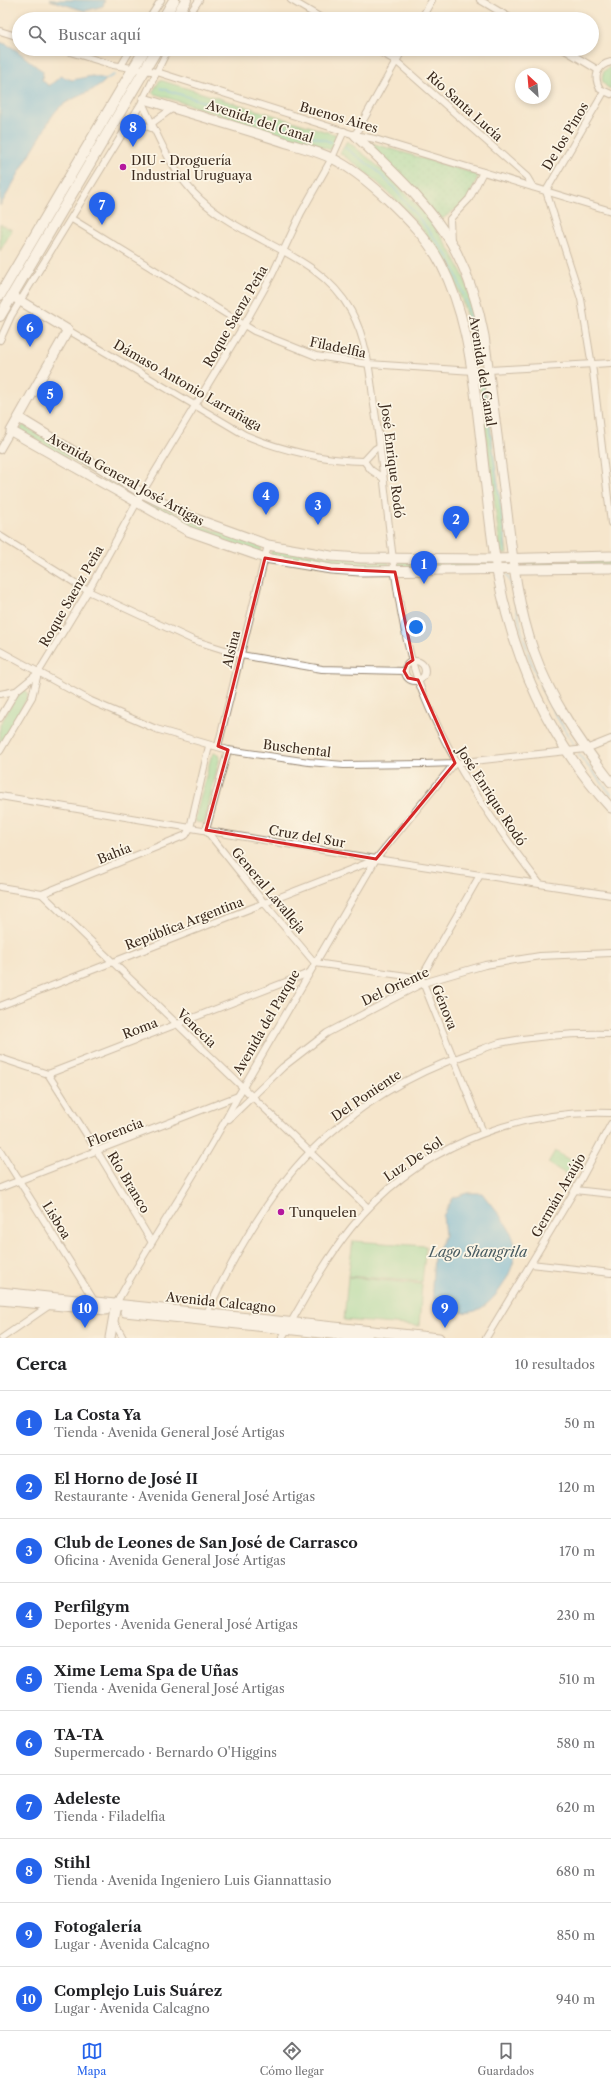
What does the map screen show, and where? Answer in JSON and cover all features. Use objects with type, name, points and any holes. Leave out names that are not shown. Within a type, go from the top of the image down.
[{"type":"main road","points":[[167,12],[174,0]]},
{"type":"main road","points":[[179,12],[186,0]]},
{"type":"main road","points":[[0,295],[141,56]]},
{"type":"main road","points":[[0,316],[153,56]]},
{"type":"street","points":[[153,12],[161,0]]},
{"type":"street","points":[[191,12],[199,0]]},
{"type":"street","points":[[291,0],[312,12]]},
{"type":"street","points":[[425,12],[432,0]]},
{"type":"street","points":[[480,0],[500,12]]},
{"type":"street","points":[[0,31],[12,34]]},
{"type":"street","name":"Buenos Aires","points":[[83,56],[113,65],[134,67],[157,72],[355,135],[381,141],[611,211]]},
{"type":"street","points":[[121,66],[127,56]]},
{"type":"street","points":[[0,340],[11,316],[72,220],[143,100],[165,56]]},
{"type":"street","name":"Río Santa Lucía","points":[[387,56],[396,61],[526,177],[532,187]]},
{"type":"street","points":[[355,135],[399,56]]},
{"type":"street","points":[[575,56],[598,70]]},
{"type":"street","points":[[611,62],[605,64],[598,70],[596,80],[600,89],[611,94]]},
{"type":"street","name":"De los Pinos","points":[[546,191],[604,92]]},
{"type":"street","name":"Avenida del Canal","points":[[143,100],[237,126],[332,158],[361,176],[396,208],[425,240],[440,262],[459,307],[473,371],[497,570],[510,628],[531,686],[566,751],[594,789],[611,808]]},
{"type":"street","name":"José Enrique Rodó","points":[[143,100],[153,126],[181,176],[201,201],[234,224],[317,271],[339,294],[351,311],[359,330],[368,364],[380,446],[394,559],[394,572],[418,680],[456,763],[493,823],[539,883]]},
{"type":"street","points":[[127,126],[142,124],[153,126],[173,108]]},
{"type":"street","name":"Roque Saenz Peña","points":[[0,751],[32,697],[38,673],[88,591],[142,493],[244,325],[272,274],[301,213],[332,158],[344,131]]},
{"type":"street","name":"Avenida del Canal","points":[[355,135],[412,193],[451,243],[466,275],[480,314],[489,370],[514,570],[525,624],[535,653],[559,707],[586,749],[611,782]]},
{"type":"street","points":[[451,243],[450,219],[469,199],[483,172]]},
{"type":"street","points":[[546,191],[581,299],[592,365],[611,523]]},
{"type":"street","name":"Filadelfia","points":[[72,220],[244,325],[283,344],[316,356],[368,364],[473,371],[611,363]]},
{"type":"street","name":"Dámaso Antonio Larrañaga","points":[[12,296],[245,435],[264,443],[324,456],[351,461],[364,460]]},
{"type":"street","points":[[0,450],[68,330]]},
{"type":"street","name":"Avenida General José Artigas","points":[[19,418],[142,493],[196,519],[268,545],[331,556],[394,559],[496,559],[611,556]]},
{"type":"street","name":"Avenida General José Artigas","points":[[11,430],[188,532],[265,558],[331,569],[394,572],[611,568]]},
{"type":"street","points":[[380,446],[364,460],[371,470],[383,478]]},
{"type":"street","points":[[0,536],[88,591],[193,640],[241,655],[322,669],[404,671]]},
{"type":"street","name":"Alsina","points":[[218,746],[268,545]]},
{"type":"street","name":"Buschental","points":[[0,651],[91,701],[156,729],[209,746],[218,746],[228,750],[309,762],[344,765],[456,763],[586,749],[611,739]]},
{"type":"street","points":[[413,660],[420,662],[425,668],[424,675],[415,681],[408,678],[404,671],[407,664],[413,660]]},
{"type":"street","name":"Roque Saenz Peña","points":[[0,718],[16,691],[38,673]]},
{"type":"street","points":[[0,694],[16,691]]},
{"type":"street","points":[[190,828],[209,746]]},
{"type":"street","points":[[206,830],[228,750]]},
{"type":"street","name":"Avenida del Parque","points":[[110,1338],[114,1312],[151,1241],[224,1123],[238,1096],[376,859],[456,763]]},
{"type":"street","name":"Cruz del Sur","points":[[0,796],[376,859],[539,883],[611,896]]},
{"type":"street","name":"Bahía","points":[[42,894],[181,838],[186,835],[190,828]]},
{"type":"street","name":"General Lavalleja","points":[[206,830],[265,904],[315,963]]},
{"type":"street","name":"República Argentina","points":[[0,1006],[265,904],[376,859]]},
{"type":"street","name":"Génova","points":[[480,875],[422,980],[455,1059],[483,1132]]},
{"type":"street","points":[[0,887],[42,894]]},
{"type":"street","name":"Venecia","points":[[42,894],[252,1096],[309,1153],[368,1208]]},
{"type":"street","name":"Del Oriente","points":[[224,1123],[283,1067],[327,1033],[422,980],[485,965],[540,956],[611,953]]},
{"type":"street","points":[[315,963],[422,980]]},
{"type":"street","name":"Roma","points":[[48,1074],[178,1025],[309,973]]},
{"type":"street","name":"Del Poniente","points":[[205,1317],[245,1240],[278,1191],[309,1153],[342,1122],[417,1074],[499,1043],[585,1033],[611,1034]]},
{"type":"street","points":[[0,1058],[48,1074]]},
{"type":"street","name":"Río Branco","points":[[48,1074],[97,1151],[151,1241]]},
{"type":"street","name":"Florencia","points":[[0,1188],[238,1096]]},
{"type":"street","name":"Luz De Sol","points":[[282,1338],[306,1294],[331,1255],[368,1208],[397,1181],[420,1165],[452,1146],[483,1132],[556,1115],[611,1113]]},
{"type":"street","name":"Germán Araújo","points":[[486,1338],[575,1190],[611,1124]]},
{"type":"street","name":"Lisboa","points":[[0,1150],[95,1302]]},
{"type":"street","points":[[575,1190],[611,1194]]},
{"type":"street","points":[[531,1264],[611,1273]]},
{"type":"street","name":"Avenida Calcagno","points":[[0,1292],[95,1302],[114,1312]]},
{"type":"street","name":"Avenida Calcagno","points":[[0,1300],[114,1312],[205,1317],[289,1326],[439,1338]]},
{"type":"street","points":[[2,1338],[50,1305]]},
{"type":"street","points":[[114,1312],[123,1338]]},
{"type":"street","name":"Avenida Calcagno","points":[[289,1326],[368,1338]]},
{"type":"highlighted area","points":[[265,558],[331,569],[395,572],[413,660],[407,664],[404,671],[408,678],[418,680],[455,763],[376,859],[206,830],[228,750],[218,746]]},
{"type":"green space","points":[[611,66],[611,89],[604,84],[602,77],[604,71]]},
{"type":"green space","points":[[160,80],[337,135],[331,150],[152,93]]},
{"type":"green space","points":[[347,141],[386,173],[405,192],[439,233],[453,256],[464,279],[472,302],[483,365],[477,366],[463,304],[454,281],[442,259],[429,238],[397,201],[360,168],[340,153]]},
{"type":"green space","points":[[368,142],[479,175],[467,201],[441,220]]},
{"type":"green space","points":[[0,224],[12,230],[0,251]]},
{"type":"green space","points":[[484,375],[507,554],[501,554],[478,376]]},
{"type":"green space","points":[[23,425],[137,493],[134,498],[20,430]]},
{"type":"green space","points":[[146,498],[202,526],[262,547],[260,553],[199,533],[143,504]]},
{"type":"green space","points":[[272,550],[388,562],[390,565],[387,568],[329,566],[270,556]]},
{"type":"green space","points":[[609,560],[611,564],[525,565],[525,562]]},
{"type":"green space","points":[[491,561],[490,567],[399,567],[398,564],[399,562]]},
{"type":"green space","points":[[26,690],[28,696],[0,747],[0,725],[19,692]]},
{"type":"green space","points":[[214,753],[218,754],[220,757],[205,820],[203,823],[196,822],[195,819],[211,757]]},
{"type":"green space","points":[[555,1151],[576,1164],[569,1176],[548,1163]]},
{"type":"green space","points":[[353,1241],[426,1246],[422,1282],[348,1276]]},
{"type":"green space","points":[[348,1277],[422,1284],[419,1326],[344,1320]]},
{"type":"water","points":[[50,0],[105,0],[103,6],[85,11]]},
{"type":"water","points":[[0,42],[12,47],[12,56],[24,56],[43,71],[42,80],[49,86],[61,76],[72,80],[92,76],[106,79],[98,87],[70,100],[56,111],[0,206]]},
{"type":"water","name":"Lago Shangrila","points":[[467,1193],[482,1193],[497,1211],[513,1237],[515,1254],[509,1275],[496,1295],[488,1303],[471,1312],[457,1312],[435,1305],[432,1287],[434,1257],[445,1235],[443,1216],[453,1198]]},
{"type":"waterway","points":[[106,79],[114,75]]},
{"type":"waterway","points":[[160,88],[331,142]]},
{"type":"waterway","points":[[344,147],[376,170],[393,187],[450,259],[466,301],[480,364]]},
{"type":"waterway","points":[[482,377],[505,535],[504,553]]},
{"type":"waterway","points":[[507,575],[512,586],[522,633],[530,659],[547,700],[574,745]]},
{"type":"waterway","points":[[579,755],[611,794]]},
{"type":"place","name":"Stihl","points":[[133,147]]},
{"type":"place","name":"DIU - Droguería Industrial Uruguaya","points":[[123,167]]},
{"type":"place","name":"Adeleste","points":[[102,225]]},
{"type":"place","name":"TA-TA","points":[[30,347]]},
{"type":"place","name":"Xime Lema Spa de Uñas","points":[[50,414]]},
{"type":"place","name":"Perfilgym","points":[[266,515]]},
{"type":"place","name":"Club de Leones de San José de Carrasco","points":[[318,525]]},
{"type":"place","name":"El Horno de José II","points":[[456,539]]},
{"type":"place","name":"La Costa Ya","points":[[424,584]]},
{"type":"place","name":"Tunquelen","points":[[281,1212]]},
{"type":"place","name":"Complejo Luis Suárez","points":[[85,1328]]},
{"type":"place","name":"Fotogalería","points":[[445,1328]]}]
